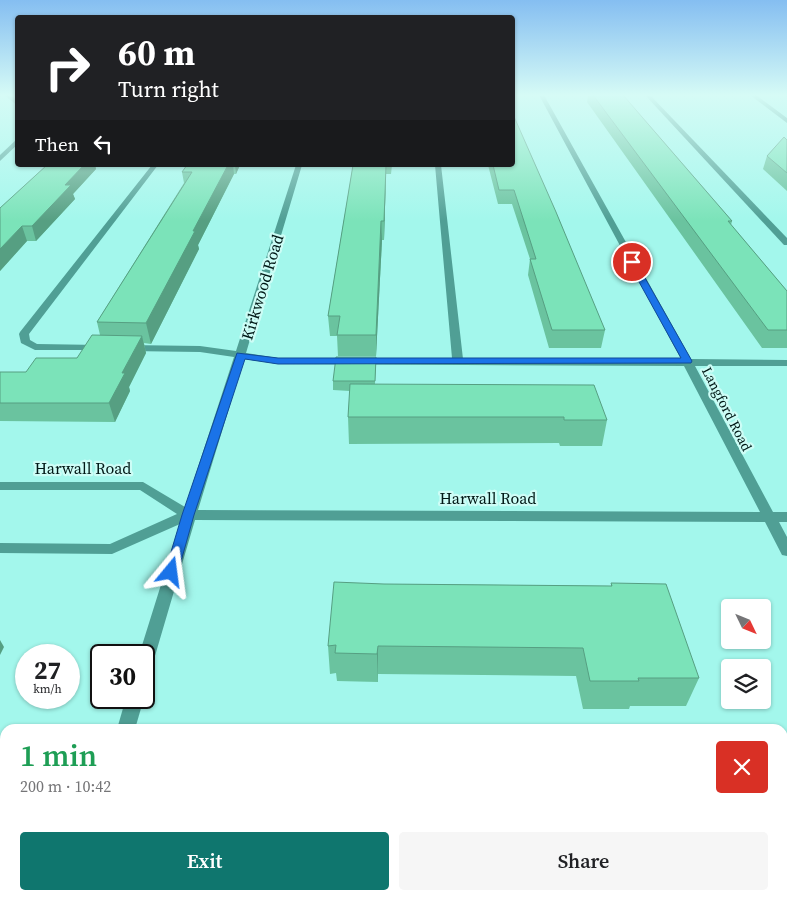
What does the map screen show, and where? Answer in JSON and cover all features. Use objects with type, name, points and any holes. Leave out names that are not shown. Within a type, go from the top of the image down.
[{"type":"street","name":"Langford Road","points":[[564,137],[687,361],[787,551]]},
{"type":"street","points":[[687,137],[787,243]]},
{"type":"street","points":[[0,159],[15,143]]},
{"type":"street","points":[[153,167],[24,334],[24,342],[34,347],[200,349],[278,361],[687,361],[787,363]]},
{"type":"street","name":"Kirkwood Road","points":[[150,644],[188,515],[241,356],[298,167]]},
{"type":"street","points":[[438,167],[458,362]]},
{"type":"street","name":"Harwall Road","points":[[0,486],[143,486],[188,515]]},
{"type":"street","name":"Harwall Road","points":[[0,548],[112,548],[188,515],[787,517]]},
{"type":"street","points":[[127,724],[132,709]]},
{"type":"building","points":[[515,137],[523,137],[605,330],[552,330],[530,259],[536,259],[514,190],[499,190],[493,167],[515,167]]},
{"type":"building","points":[[624,137],[659,137],[732,221],[728,221],[787,291],[787,330],[768,330]]},
{"type":"building","points":[[784,137],[787,140],[787,173],[767,156]]},
{"type":"building","points":[[45,167],[82,167],[65,185],[71,185],[32,226],[22,226],[0,249],[0,208]]},
{"type":"building","points":[[186,167],[227,167],[146,323],[97,322],[192,172],[182,172]]},
{"type":"building","points":[[353,167],[386,167],[384,221],[381,221],[376,335],[337,335],[340,316],[328,316]]},
{"type":"building","points":[[92,335],[142,336],[122,373],[125,373],[109,403],[0,403],[0,372],[26,372],[36,358],[77,358]]},
{"type":"building","points":[[336,357],[376,357],[375,381],[333,381]]},
{"type":"building","points":[[350,384],[594,385],[607,420],[564,420],[564,417],[348,417]]},
{"type":"building","points":[[334,582],[612,586],[611,583],[666,584],[699,678],[638,678],[639,681],[590,681],[583,648],[378,646],[377,654],[335,653],[336,645],[328,646]]},
{"type":"route","points":[[171,572],[241,356],[278,361],[687,361],[632,262]]}]
